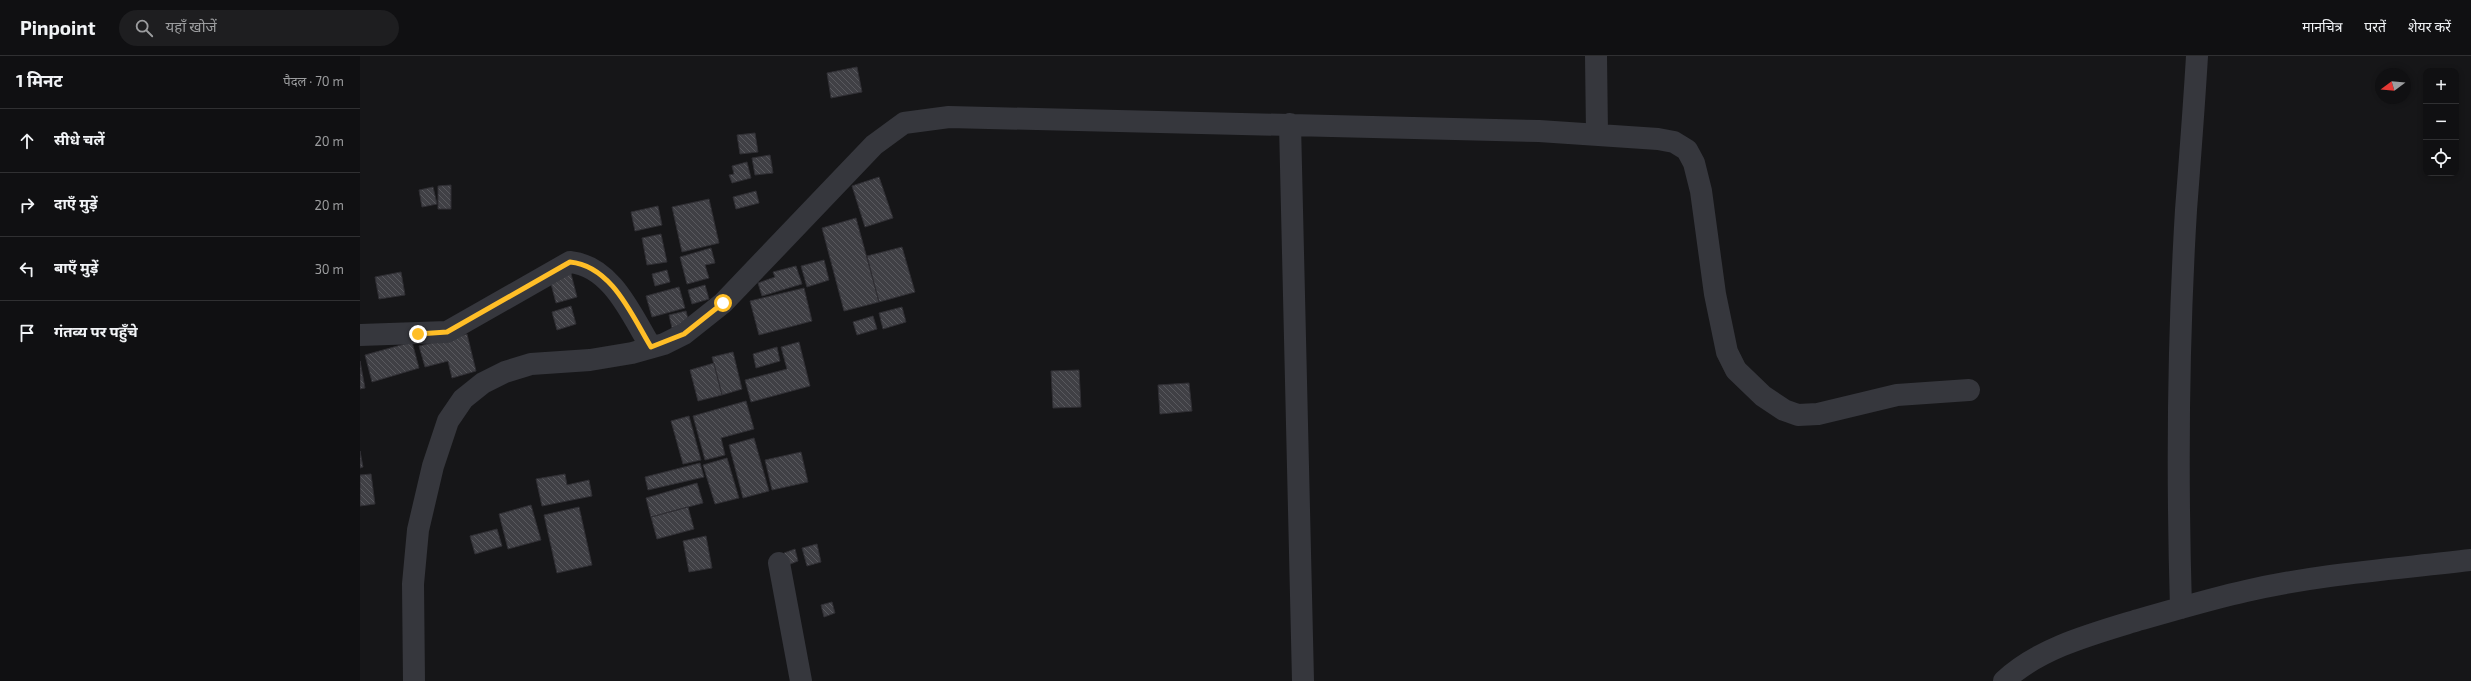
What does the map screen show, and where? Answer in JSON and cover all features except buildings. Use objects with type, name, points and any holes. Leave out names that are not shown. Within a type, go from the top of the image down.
[{"type":"street","points":[[1596,56],[1597,133]]},
{"type":"street","points":[[2181,608],[2178,479],[2186,209],[2197,56]]},
{"type":"street","points":[[414,681],[413,584],[418,530],[433,466],[448,421],[464,399],[483,383],[505,372],[531,364],[590,360],[651,347],[684,334],[723,303],[874,145],[904,123],[949,117],[1290,124],[1597,133],[1674,142],[1687,150],[1694,163],[1701,191],[1716,294],[1727,352],[1736,370],[1763,396],[1784,410],[1798,415],[1818,414],[1897,395],[1969,390]]},
{"type":"street","points":[[1290,124],[1303,681]]},
{"type":"street","points":[[360,335],[447,332],[570,262],[583,263],[612,285],[651,347]]},
{"type":"street","points":[[2004,681],[2053,650],[2098,632],[2246,590],[2310,579],[2471,560]]},
{"type":"street","points":[[779,563],[801,681]]},
{"type":"route","points":[[418,334],[447,332],[570,262],[583,263],[601,274],[612,285],[651,347],[664,344],[684,334],[723,303]]}]
